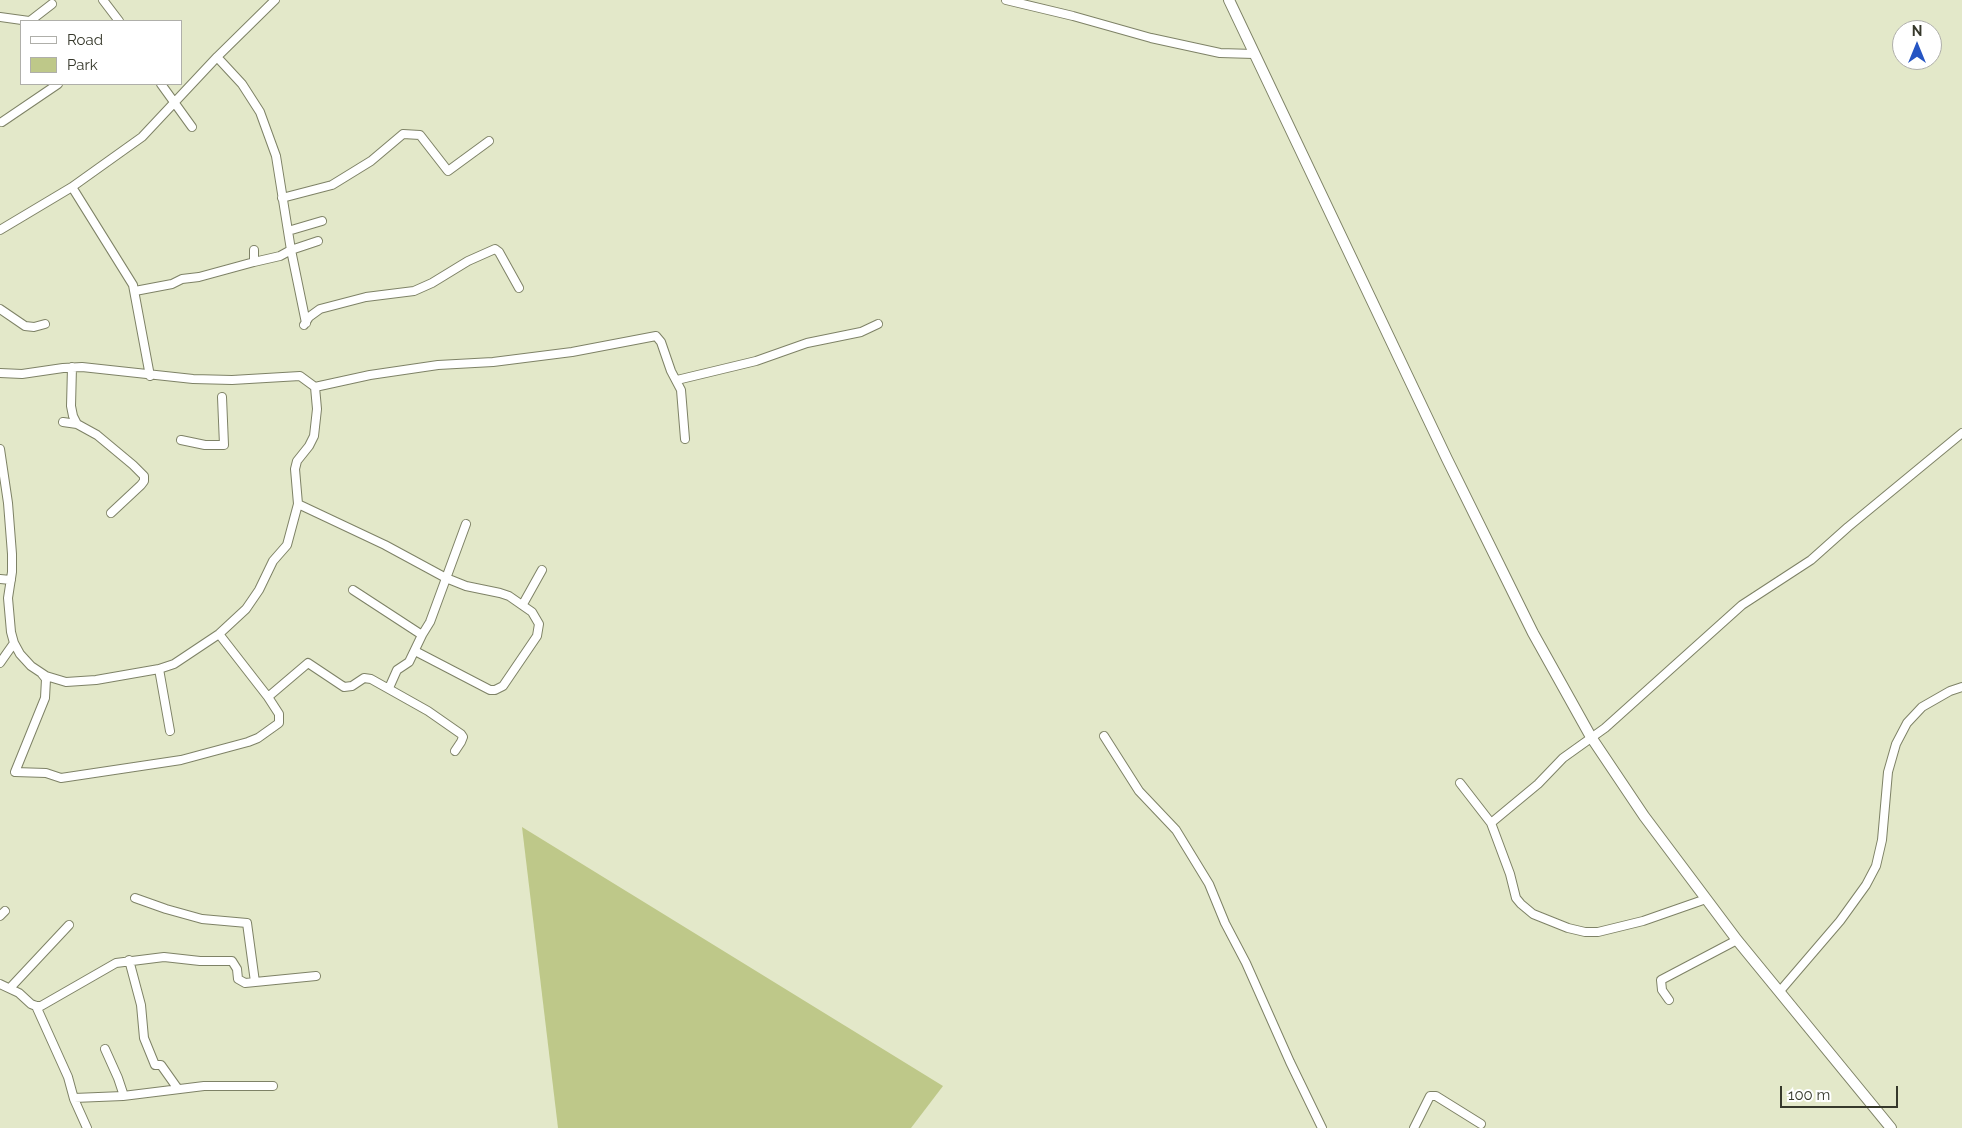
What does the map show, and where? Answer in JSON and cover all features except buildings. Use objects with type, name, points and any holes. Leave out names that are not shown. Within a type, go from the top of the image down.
[{"type":"street","points":[[103,0],[118,20]]},
{"type":"street","points":[[0,230],[72,187],[142,137],[217,57],[275,0]]},
{"type":"street","points":[[1006,0],[1186,46],[1220,53],[1254,54]]},
{"type":"street","points":[[1229,0],[1447,459],[1533,633],[1591,737],[1644,816],[1737,940],[1891,1128]]},
{"type":"street","points":[[31,20],[52,4]]},
{"type":"street","points":[[0,17],[22,20]]},
{"type":"street","points":[[217,57],[242,84],[260,112],[276,156],[290,250],[305,324],[309,317],[320,309],[366,297],[414,291],[432,283],[468,261],[495,249],[499,252],[519,288]]},
{"type":"street","points":[[2,122],[57,85]]},
{"type":"street","points":[[161,85],[192,126]]},
{"type":"street","points":[[282,198],[332,185],[371,161],[402,134],[420,135],[448,171],[489,142]]},
{"type":"street","points":[[72,187],[128,275],[134,291],[150,376]]},
{"type":"street","points":[[288,231],[322,221]]},
{"type":"street","points":[[134,291],[172,284],[182,279],[199,277],[280,256],[290,250],[318,241]]},
{"type":"street","points":[[254,250],[254,262]]},
{"type":"street","points":[[0,309],[25,326],[34,327],[45,324]]},
{"type":"street","points":[[677,380],[756,361],[807,343],[861,332],[878,324]]},
{"type":"street","points":[[315,388],[370,375],[438,365],[493,362],[572,352],[656,336],[661,342],[671,371],[681,390],[684,439]]},
{"type":"street","points":[[72,367],[71,406],[72,416],[77,424]]},
{"type":"street","points":[[0,373],[22,374],[72,367],[150,376],[232,380],[300,376],[315,388],[317,409],[314,436],[298,461],[295,470],[298,504],[287,544],[268,569],[260,590],[246,609],[219,634],[174,664],[159,669],[80,682],[66,682],[46,676],[31,666],[20,654],[14,643],[9,611],[12,554],[9,512],[0,449]]},
{"type":"street","points":[[181,440],[205,445],[224,445],[222,397]]},
{"type":"street","points":[[63,422],[77,424],[97,435],[144,476],[144,481],[111,513]]},
{"type":"street","points":[[1491,823],[1538,784],[1563,758],[1605,728],[1742,605],[1811,560],[1962,433]]},
{"type":"street","points":[[298,504],[446,578],[466,586],[500,592],[523,604],[537,618],[539,630],[537,636],[503,686],[499,689],[490,690],[414,651]]},
{"type":"street","points":[[389,688],[397,670],[409,662],[430,622],[466,524]]},
{"type":"street","points":[[523,604],[542,570]]},
{"type":"street","points":[[0,579],[11,580]]},
{"type":"street","points":[[353,590],[422,636]]},
{"type":"street","points":[[41,673],[46,679],[45,698],[15,772],[46,773],[61,778],[181,760],[248,742],[258,738],[279,723],[279,714],[268,697],[219,634]]},
{"type":"street","points":[[0,663],[14,643]]},
{"type":"street","points":[[268,697],[308,663],[344,687],[352,686],[364,678],[371,679],[428,710],[461,734],[463,737],[455,751]]},
{"type":"street","points":[[159,669],[170,731]]},
{"type":"street","points":[[1780,992],[1840,921],[1866,885],[1876,866],[1882,840],[1888,772],[1896,744],[1908,723],[1922,707],[1950,691],[1962,687]]},
{"type":"street","points":[[1104,736],[1139,791],[1176,830],[1205,878],[1322,1128]]},
{"type":"street","points":[[1460,783],[1491,823],[1510,874],[1514,892],[1521,904],[1533,914],[1568,928],[1585,932],[1598,932],[1706,899]]},
{"type":"street","points":[[135,898],[166,910],[202,919],[247,923],[255,982]]},
{"type":"street","points":[[10,988],[69,925]]},
{"type":"street","points":[[1669,1000],[1662,990],[1661,980],[1737,940]]},
{"type":"street","points":[[36,1006],[41,1006],[107,966],[124,960],[164,957],[200,961],[232,961],[237,969],[238,979],[245,983],[316,976]]},
{"type":"street","points":[[129,960],[140,1005],[144,1038],[155,1065],[161,1065],[178,1089]]},
{"type":"street","points":[[1,983],[36,1006],[68,1076],[74,1098],[87,1128]]},
{"type":"street","points":[[104,1049],[118,1078],[124,1096]]},
{"type":"street","points":[[74,1098],[124,1096],[178,1089],[243,1085],[273,1086]]},
{"type":"street","points":[[1414,1128],[1430,1096],[1436,1096],[1481,1124]]},
{"type":"green space","points":[[522,827],[943,1086],[911,1128],[558,1128]]}]
